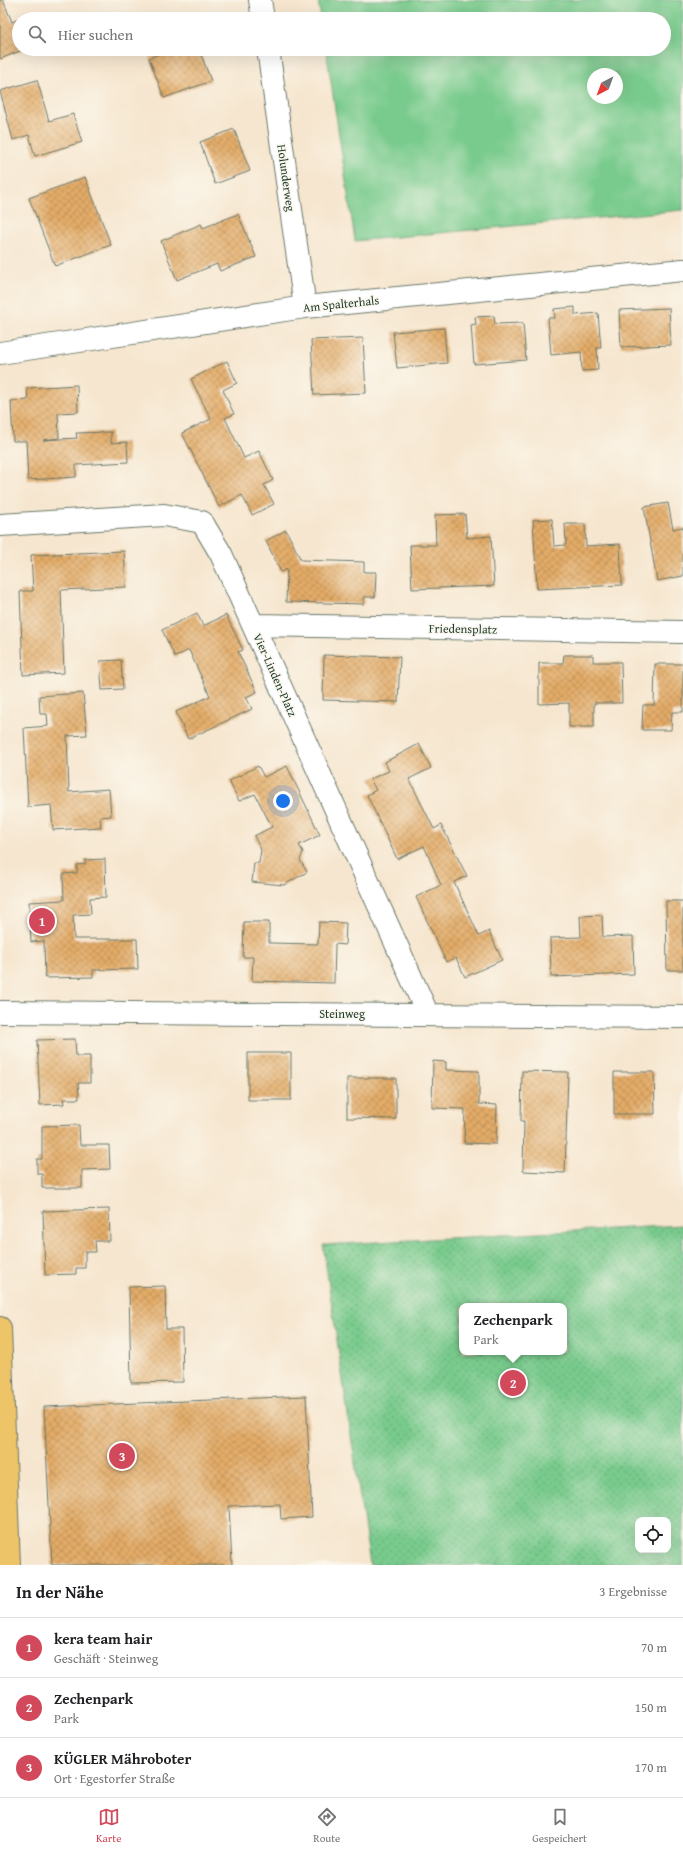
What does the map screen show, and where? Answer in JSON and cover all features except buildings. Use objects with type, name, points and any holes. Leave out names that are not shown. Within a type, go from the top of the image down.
[{"type":"main road","points":[[0,1328],[9,1565]]},
{"type":"street","points":[[260,0],[263,12]]},
{"type":"street","name":"Holunderweg","points":[[269,56],[305,307]]},
{"type":"street","name":"Am Spalterhals","points":[[0,353],[305,307],[683,270]]},
{"type":"street","name":"Vier-Linden-Platz","points":[[0,525],[164,515],[202,522],[221,554],[428,1015]]},
{"type":"street","name":"Friedensplatz","points":[[253,625],[680,629]]},
{"type":"street","name":"Steinweg","points":[[0,1012],[683,1017]]},
{"type":"green space","points":[[318,0],[683,0],[683,210],[355,241],[327,56],[671,56],[671,12],[320,12]]},
{"type":"green space","points":[[683,1225],[683,1565],[370,1565],[323,1245]]},
{"type":"place","name":"kera team hair","points":[[42,921]]},
{"type":"place","name":"Zechenpark","points":[[513,1383]]},
{"type":"place","name":"KÜGLER Mähroboter","points":[[122,1456]]}]
